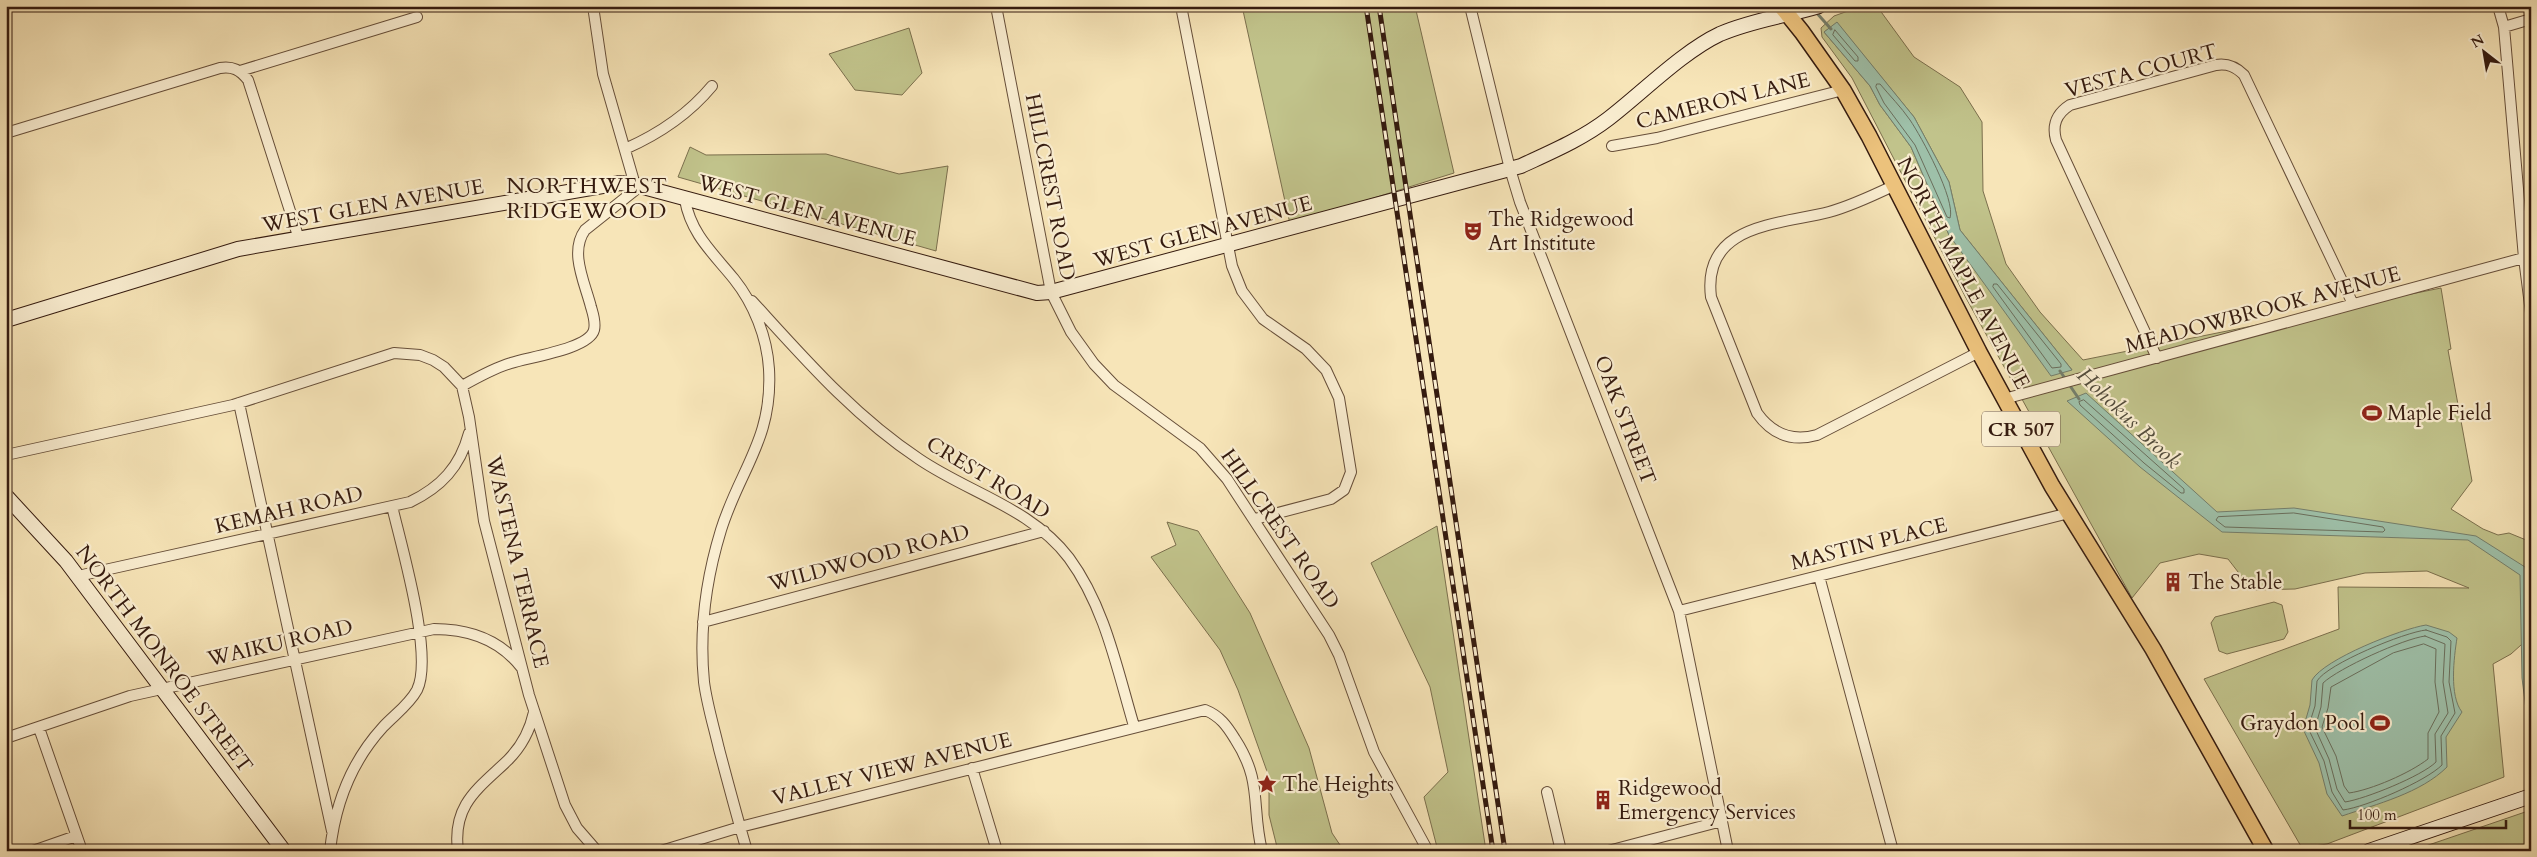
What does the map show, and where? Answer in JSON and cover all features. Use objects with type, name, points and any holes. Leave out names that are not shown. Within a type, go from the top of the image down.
[{"type":"main road","name":"NORTH MAPLE AVENUE","points":[[1790,11],[1843,90],[1869,136],[2004,399],[2069,513],[2153,649],[2266,851]]},
{"type":"street","points":[[6,455],[239,403],[394,353],[420,355],[433,360],[444,367],[462,386],[492,370],[564,349],[587,340],[592,335],[595,322],[578,256],[579,238],[585,230],[637,186],[604,74],[593,6]]},
{"type":"street","name":"HILLCREST ROAD","points":[[996,6],[1051,292],[1071,332],[1094,364],[1114,385],[1200,448],[1227,479],[1255,519],[1330,635],[1374,752],[1428,851]]},
{"type":"street","points":[[1182,6],[1228,246],[1236,274],[1251,306],[1276,331],[1306,349],[1317,359],[1334,384],[1339,398],[1351,472],[1344,490],[1331,499],[1255,519]]},
{"type":"street","name":"OAK STREET","points":[[1470,6],[1510,169],[1532,233],[1679,611],[1728,851]]},
{"type":"street","name":"WEST GLEN AVENUE","points":[[6,320],[238,250],[616,184],[637,186],[1037,293],[1051,292],[1510,169],[1565,146],[1584,135],[1606,120],[1666,71],[1719,34],[1790,11],[1819,6]]},
{"type":"street","points":[[2498,6],[2504,27],[2531,313]]},
{"type":"street","points":[[240,71],[416,17]]},
{"type":"street","points":[[2504,27],[2531,19]]},
{"type":"street","name":"VESTA COURT","points":[[2157,358],[2056,140],[2054,123],[2058,116],[2070,105],[2216,65],[2230,65],[2238,69],[2244,75],[2353,304]]},
{"type":"street","points":[[6,133],[220,68],[234,68],[240,71],[248,80],[299,239]]},
{"type":"street","points":[[625,149],[652,137],[669,126],[712,86]]},
{"type":"street","name":"CAMERON LANE","points":[[1612,146],[1657,138],[1843,90]]},
{"type":"street","points":[[1893,186],[1830,212],[1742,234],[1722,248],[1711,271],[1711,297],[1757,413],[1774,431],[1784,436],[1800,438],[1817,435],[1979,352]]},
{"type":"street","points":[[685,200],[692,226],[702,242],[741,289],[752,307],[766,346],[770,380],[768,408],[757,449],[734,495],[719,535],[708,583],[703,622],[703,660],[707,698],[747,851]]},
{"type":"street","name":"MEADOWBROOK AVENUE","points":[[2004,399],[2527,257]]},
{"type":"street","name":"CREST ROAD","points":[[741,289],[827,383],[878,429],[926,464],[1017,512],[1044,531],[1073,564],[1097,605],[1134,726]]},
{"type":"street","name":"WASTENA TERRACE","points":[[462,386],[484,521],[534,712],[565,805],[577,828],[597,851]]},
{"type":"street","points":[[239,403],[332,831]]},
{"type":"street","name":"KEMAH ROAD","points":[[78,576],[392,506],[424,495],[448,476],[464,450],[470,427]]},
{"type":"street","name":"NORTH MONROE STREET","points":[[6,496],[78,576],[284,851]]},
{"type":"street","points":[[330,851],[332,831],[346,782],[374,737],[417,689],[421,671],[418,632],[392,506]]},
{"type":"street","name":"MASTIN PLACE","points":[[1679,611],[2069,513]]},
{"type":"street","name":"WILDWOOD ROAD","points":[[703,622],[1044,531]]},
{"type":"street","points":[[1819,576],[1893,851]]},
{"type":"street","name":"WAIKU ROAD","points":[[6,738],[130,696],[418,632],[452,629],[480,635],[507,652],[522,669]]},
{"type":"street","points":[[1134,726],[1205,710],[1215,714],[1223,721],[1247,758],[1251,770],[1262,851]]},
{"type":"street","points":[[458,851],[458,830],[468,800],[485,779],[508,760],[519,747],[527,733],[534,712]]},
{"type":"street","name":"VALLEY VIEW AVENUE","points":[[661,851],[740,827],[1134,726]]},
{"type":"street","points":[[39,728],[82,851]]},
{"type":"street","points":[[972,768],[997,851]]},
{"type":"street","points":[[1547,792],[1562,851]]},
{"type":"street","points":[[2369,851],[2531,796]]},
{"type":"street","points":[[1608,851],[1722,821]]},
{"type":"street","points":[[33,851],[76,836]]},
{"type":"shaded area","points":[[1242,6],[1415,6],[1454,173],[1290,224]]},
{"type":"shaded area","points":[[1862,6],[1879,9],[1914,57],[1960,87],[1982,122],[1983,191],[2006,264],[2040,312],[2083,360],[2441,288],[2451,349],[2448,350],[2472,481],[2451,509],[2483,529],[2498,535],[2509,533],[2531,542],[2531,636],[2511,654],[2493,664],[2504,777],[2327,844],[2302,848],[2204,679],[2339,629],[2338,587],[2469,588],[2427,571],[2365,573],[2295,589],[2252,590],[2228,559],[2199,554],[2160,563],[2132,598],[1966,298],[1852,78],[1822,37],[1821,28],[1834,16]],"holes":[[[1837,23],[1914,117],[1949,182],[1960,230],[2072,370],[1949,235],[1911,147],[1880,105],[1870,86],[1824,32]]]},
{"type":"shaded area","points":[[909,28],[922,73],[902,95],[855,90],[829,54]]},
{"type":"shaded area","points":[[690,147],[706,155],[826,154],[899,174],[948,166],[936,251],[678,177]]},
{"type":"shaded area","points":[[1167,522],[1198,531],[1250,613],[1309,748],[1332,833],[1344,851],[1278,851],[1269,815],[1269,777],[1238,690],[1220,650],[1151,557],[1176,545]]},
{"type":"shaded area","points":[[1437,526],[1486,851],[1438,851],[1424,797],[1448,772],[1430,687],[1371,563]]},
{"type":"shaded area","points":[[2274,602],[2282,605],[2288,632],[2284,639],[2227,654],[2219,651],[2211,623],[2215,617]]},
{"type":"shaded area","points":[[2531,810],[2531,851],[2411,851]]},
{"type":"water","name":"Hohokus Brook","points":[[1837,22],[1914,117],[1949,182],[1960,230],[2072,370],[2051,376],[1949,235],[1911,147],[1880,105],[1870,86],[1824,32]]},
{"type":"water","name":"Hohokus Brook","points":[[2086,393],[2217,512],[2294,508],[2476,536],[2525,567],[2531,594],[2531,749],[2522,678],[2520,575],[2468,540],[2222,532],[2140,467],[2067,401]]},
{"type":"water","name":"Graydon Pool","points":[[2426,625],[2449,632],[2457,638],[2454,687],[2455,696],[2462,712],[2446,737],[2447,767],[2425,784],[2412,791],[2342,816],[2327,794],[2319,763],[2303,729],[2310,705],[2312,680],[2331,663],[2347,654],[2399,632]]},
{"type":"waterway","name":"Hohokus Brook","points":[[1815,11],[1831,29]]},
{"type":"waterway","name":"Hohokus Brook","points":[[2060,371],[2079,399]]},
{"type":"railway","points":[[1366,6],[1493,851]]},
{"type":"railway","points":[[1379,6],[1505,851]]},
{"type":"place","name":"The Ridgewood Art Institute","points":[[1473,231]]},
{"type":"place","name":"Maple Field","points":[[2372,413]]},
{"type":"place","name":"The Stable","points":[[2173,582]]},
{"type":"place","name":"Graydon Pool","points":[[2380,723]]},
{"type":"place","name":"The Heights","points":[[1267,784]]},
{"type":"place","name":"Ridgewood Emergency Services","points":[[1603,800]]},
{"type":"district","name":"NORTHWEST RIDGEWOOD","points":[[587,199]]}]
